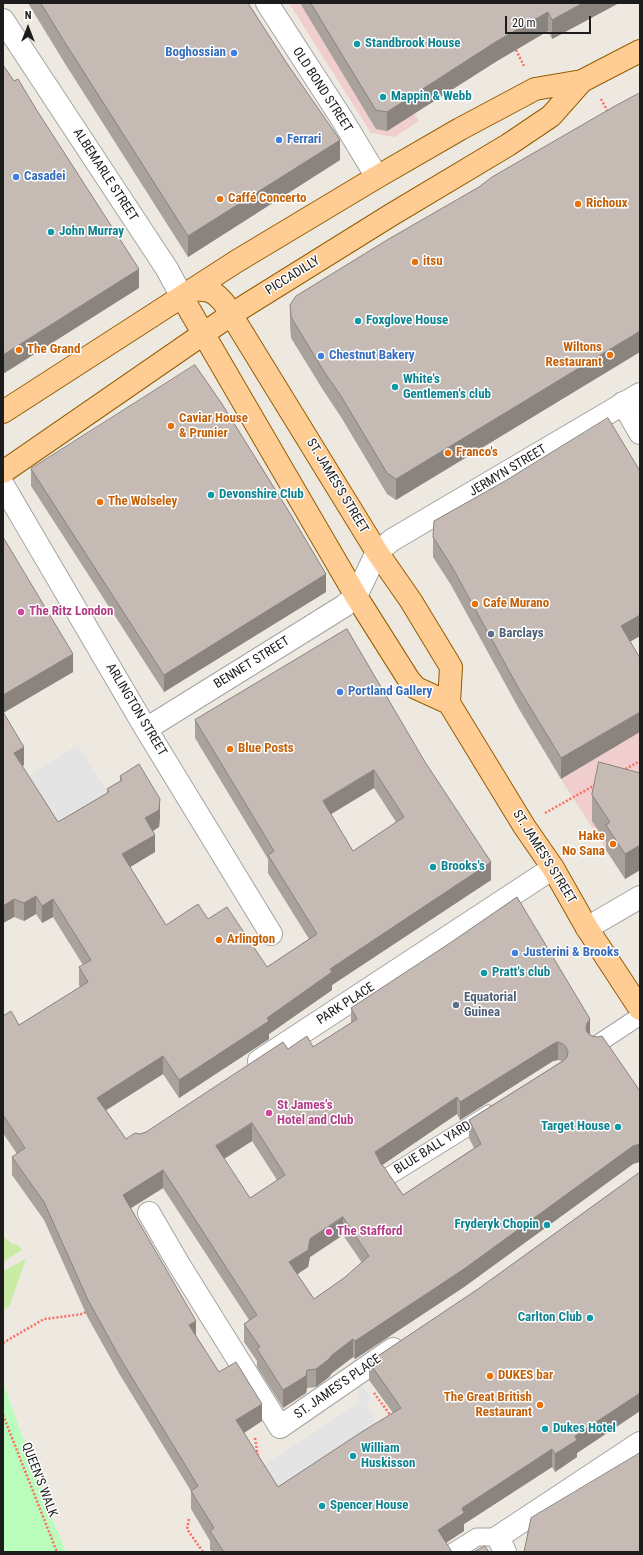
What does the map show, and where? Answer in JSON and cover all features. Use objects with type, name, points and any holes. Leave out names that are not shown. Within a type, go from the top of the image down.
[{"type":"main road","name":"PICCADILLY","points":[[3,412],[237,261],[460,129],[535,90],[582,81],[640,51]]},
{"type":"main road","name":"PICCADILLY","points":[[3,472],[202,333],[391,215],[508,145],[550,116],[582,81]]},
{"type":"main road","name":"ST. JAMES'S STREET","points":[[187,293],[203,289],[212,291],[224,302],[232,314],[378,552],[411,600],[451,667],[449,703],[520,819],[553,868],[587,928],[640,1009]]},
{"type":"main road","name":"ALBEMARLE STREET","points":[[187,293],[202,333]]},
{"type":"main road","points":[[202,333],[356,596],[409,680],[416,688],[449,703]]},
{"type":"street","name":"OLD BOND STREET","points":[[267,3],[342,119],[377,177]]},
{"type":"street","name":"ALBEMARLE STREET","points":[[3,20],[167,269],[187,293]]},
{"type":"street","name":"JERMYN STREET","points":[[378,552],[392,540],[408,530],[632,399]]},
{"type":"street","points":[[632,399],[640,433]]},
{"type":"street","name":"ARLINGTON STREET","points":[[3,485],[146,729],[271,934]]},
{"type":"street","points":[[356,596],[378,552]]},
{"type":"street","name":"BENNET STREET","points":[[146,729],[344,606],[356,596]]},
{"type":"street","name":"PARK PLACE","points":[[245,1070],[553,868]]},
{"type":"street","points":[[587,928],[640,897]]},
{"type":"street","name":"ST. JAMES'S PLACE","points":[[149,1213],[178,1263],[280,1427],[406,1340]]},
{"type":"street","points":[[502,1544],[640,1443]]},
{"type":"lane","points":[[596,1045],[640,1016]]},
{"type":"lane","name":"BLUE BALL YARD","points":[[389,1176],[500,1106]]},
{"type":"lane","points":[[453,1552],[478,1537],[502,1544]]},
{"type":"path","points":[[621,772],[640,761]]},
{"type":"path","points":[[564,802],[602,782]]},
{"type":"path","points":[[3,1343],[44,1319],[83,1314],[92,1309]]},
{"type":"path","points":[[361,1370],[368,1385],[394,1422]]},
{"type":"path","name":"QUEEN'S WALK","points":[[3,1415],[57,1552]]},
{"type":"path","points":[[258,1459],[255,1435],[277,1422]]},
{"type":"path","points":[[189,1519],[187,1528],[201,1551]]},
{"type":"shaded area","points":[[289,3],[346,3],[419,121],[395,137],[371,133]]},
{"type":"shaded area","points":[[640,732],[640,870],[625,879],[561,779]]},
{"type":"shaded area","points":[[78,745],[114,803],[57,838],[20,781]]},
{"type":"shaded area","points":[[361,1384],[372,1398],[366,1404],[377,1424],[278,1488],[264,1465],[358,1403],[357,1387]]},
{"type":"green space","points":[[3,1236],[12,1244],[18,1245],[22,1250],[3,1262]]},
{"type":"green space","points":[[26,1259],[9,1307],[3,1310],[3,1271]]},
{"type":"green space","points":[[3,1383],[57,1531],[66,1552],[3,1552]]},
{"type":"building","points":[[41,3],[248,3],[286,62],[340,140],[188,236]]},
{"type":"building","points":[[311,3],[583,3],[552,20],[548,12],[497,41],[387,112],[376,110]]},
{"type":"building","points":[[3,65],[14,81],[18,79],[139,269],[3,355]]},
{"type":"building","points":[[640,93],[640,331],[396,479],[387,473],[341,396],[323,370],[291,317],[290,305],[296,296],[387,240],[479,187],[492,177]]},
{"type":"building","points":[[195,365],[222,404],[326,574],[164,675],[31,469]]},
{"type":"building","points":[[608,418],[640,471],[640,615],[621,626],[640,658],[640,712],[561,758],[519,689],[451,565],[433,537],[434,521],[505,481]]},
{"type":"building","name":"The Ritz London","points":[[3,537],[73,654],[3,695]]},
{"type":"building","points":[[347,629],[425,762],[491,862],[330,969],[332,972],[267,1018],[269,1021],[179,1080],[163,1056],[97,1098],[126,1139],[135,1133],[140,1134],[146,1132],[283,1042],[288,1049],[307,1036],[313,1047],[357,1019],[351,1008],[517,897],[590,1019],[587,1023],[587,1032],[592,1036],[602,1036],[640,1091],[640,1144],[633,1146],[464,1269],[355,1341],[353,1339],[316,1369],[307,1370],[306,1376],[283,1390],[257,1349],[260,1347],[244,1324],[257,1315],[163,1170],[123,1195],[196,1321],[189,1325],[219,1372],[236,1362],[262,1404],[236,1420],[278,1487],[401,1408],[369,1362],[478,1289],[640,1172],[640,1393],[575,1436],[577,1440],[555,1454],[552,1449],[462,1508],[464,1513],[438,1530],[452,1552],[224,1552],[210,1531],[214,1528],[191,1491],[198,1486],[120,1358],[88,1300],[44,1202],[12,1157],[25,1148],[3,1115],[3,1016],[11,1011],[19,1025],[88,982],[79,967],[91,960],[53,899],[42,906],[36,896],[24,903],[14,899],[3,906],[3,712],[24,747],[14,753],[58,822],[109,792],[107,789],[122,780],[120,776],[139,764],[160,799],[159,810],[145,818],[155,835],[122,854],[166,925],[198,904],[208,919],[227,907],[267,967],[317,934],[268,855],[274,851],[195,720]],"holes":[[[374,770],[404,817],[353,851],[323,801]],[[558,1042],[566,1047],[568,1052],[567,1057],[563,1061],[469,1120],[481,1144],[403,1195],[381,1164],[375,1152],[457,1097],[460,1102]],[[252,1123],[285,1175],[250,1198],[216,1146]],[[343,1217],[369,1256],[344,1278],[314,1299],[289,1262],[308,1250],[310,1239]]]},
{"type":"building","points":[[599,762],[640,773],[640,845],[625,854],[606,825],[610,822],[592,795]]},
{"type":"building","points":[[640,1453],[640,1552],[524,1552],[531,1518]]},
{"type":"building","points":[[485,1546],[489,1552],[474,1552]]},
{"type":"place","name":"Standbrook House","points":[[357,44]]},
{"type":"place","name":"Boghossian","points":[[234,53]]},
{"type":"place","name":"Mappin & Webb","points":[[383,97]]},
{"type":"place","name":"Ferrari","points":[[279,140]]},
{"type":"place","name":"Casadei","points":[[16,177]]},
{"type":"place","name":"Caffé Concerto","points":[[220,199]]},
{"type":"place","name":"Richoux","points":[[578,204]]},
{"type":"place","name":"John Murray","points":[[51,232]]},
{"type":"place","name":"itsu","points":[[415,262]]},
{"type":"place","name":"Foxglove House","points":[[358,321]]},
{"type":"place","name":"The Grand","points":[[19,350]]},
{"type":"place","name":"Wiltons Restaurant","points":[[610,355]]},
{"type":"place","name":"Chestnut Bakery","points":[[321,356]]},
{"type":"place","name":"White's Gentlemen's club","points":[[395,387]]},
{"type":"place","name":"Caviar House & Prunier","points":[[171,426]]},
{"type":"place","name":"Franco's","points":[[448,453]]},
{"type":"place","name":"Devonshire Club","points":[[211,495]]},
{"type":"place","name":"The Wolseley","points":[[100,502]]},
{"type":"place","name":"Cafe Murano","points":[[475,604]]},
{"type":"place","name":"The Ritz London","points":[[21,612]]},
{"type":"place","name":"Barclays","points":[[491,634]]},
{"type":"place","name":"Portland Gallery","points":[[340,692]]},
{"type":"place","name":"Blue Posts","points":[[230,749]]},
{"type":"place","name":"Hake No Sana","points":[[613,844]]},
{"type":"place","name":"Brooks's","points":[[433,867]]},
{"type":"place","name":"Arlington","points":[[219,940]]},
{"type":"place","name":"Justerini & Brooks","points":[[515,953]]},
{"type":"place","name":"Pratt's club","points":[[484,973]]},
{"type":"place","name":"Equatorial Guinea","points":[[456,1005]]},
{"type":"place","name":"St James's Hotel and Club","points":[[269,1113]]},
{"type":"place","name":"Target House","points":[[618,1127]]},
{"type":"place","name":"Fryderyk Chopin","points":[[547,1225]]},
{"type":"place","name":"The Stafford","points":[[329,1232]]},
{"type":"place","name":"Carlton Club","points":[[590,1318]]},
{"type":"place","name":"DUKES bar","points":[[490,1376]]},
{"type":"place","name":"The Great British Restaurant","points":[[540,1405]]},
{"type":"place","name":"Dukes Hotel","points":[[545,1429]]},
{"type":"place","name":"William Huskisson","points":[[353,1456]]},
{"type":"place","name":"Spencer House","points":[[322,1506]]}]
